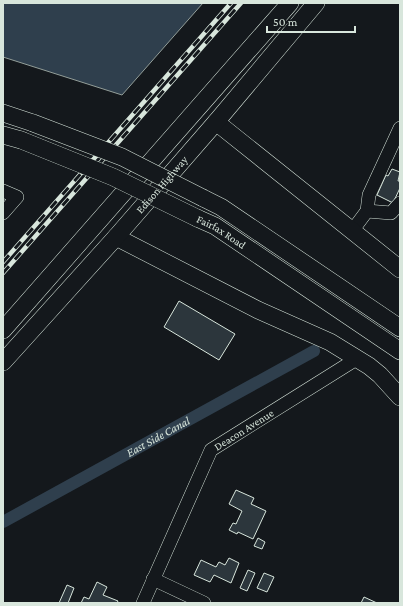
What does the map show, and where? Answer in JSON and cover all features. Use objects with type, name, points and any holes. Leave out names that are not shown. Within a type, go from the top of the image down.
[{"type":"main road","points":[[3,330],[290,3]]},
{"type":"main road","name":"Edison Highway","points":[[3,362],[116,237],[216,122],[316,3]]},
{"type":"main road","name":"Fairfax Road","points":[[3,113],[122,157],[221,207],[400,328]]},
{"type":"main road","points":[[216,122],[400,269]]},
{"type":"main road","name":"Fairfax Road","points":[[3,135],[21,140],[113,177],[216,226],[400,351]]},
{"type":"main road","points":[[116,237],[258,310],[330,342],[358,358],[380,375],[400,397]]},
{"type":"street","points":[[352,232],[368,211],[369,194],[400,128]]},
{"type":"street","points":[[3,191],[17,197],[3,212]]},
{"type":"street","points":[[368,211],[391,214],[400,202]]},
{"type":"street","name":"Deacon Avenue","points":[[143,603],[210,450],[358,358]]},
{"type":"street","points":[[153,580],[204,603]]},
{"type":"water","points":[[3,3],[203,3],[122,95],[3,57]]},
{"type":"building","points":[[392,169],[400,172],[398,181],[400,181],[400,188],[393,203],[377,195],[386,175],[388,176]]},
{"type":"building","points":[[179,301],[235,334],[219,360],[164,327]]},
{"type":"building","points":[[236,490],[254,498],[251,504],[266,511],[253,539],[238,532],[237,534],[229,530],[233,523],[236,524],[242,511],[229,504]]},
{"type":"building","points":[[258,538],[265,542],[262,549],[254,546]]},
{"type":"building","points":[[229,558],[239,563],[231,583],[214,575],[210,582],[194,575],[201,560],[216,567],[219,562],[225,565]]},
{"type":"building","points":[[248,570],[255,573],[247,591],[240,588]]},
{"type":"building","points":[[264,573],[274,577],[267,592],[257,588]]},
{"type":"building","points":[[97,582],[107,587],[103,595],[118,601],[117,603],[81,603],[84,597],[89,599]]},
{"type":"building","points":[[67,585],[74,588],[68,603],[59,603]]},
{"type":"building","points":[[364,597],[377,603],[361,603]]},
{"type":"waterway","name":"East Side Canal","points":[[3,522],[314,351]]},
{"type":"railway","points":[[3,262],[231,3]]},
{"type":"railway","points":[[3,273],[241,3]]}]
